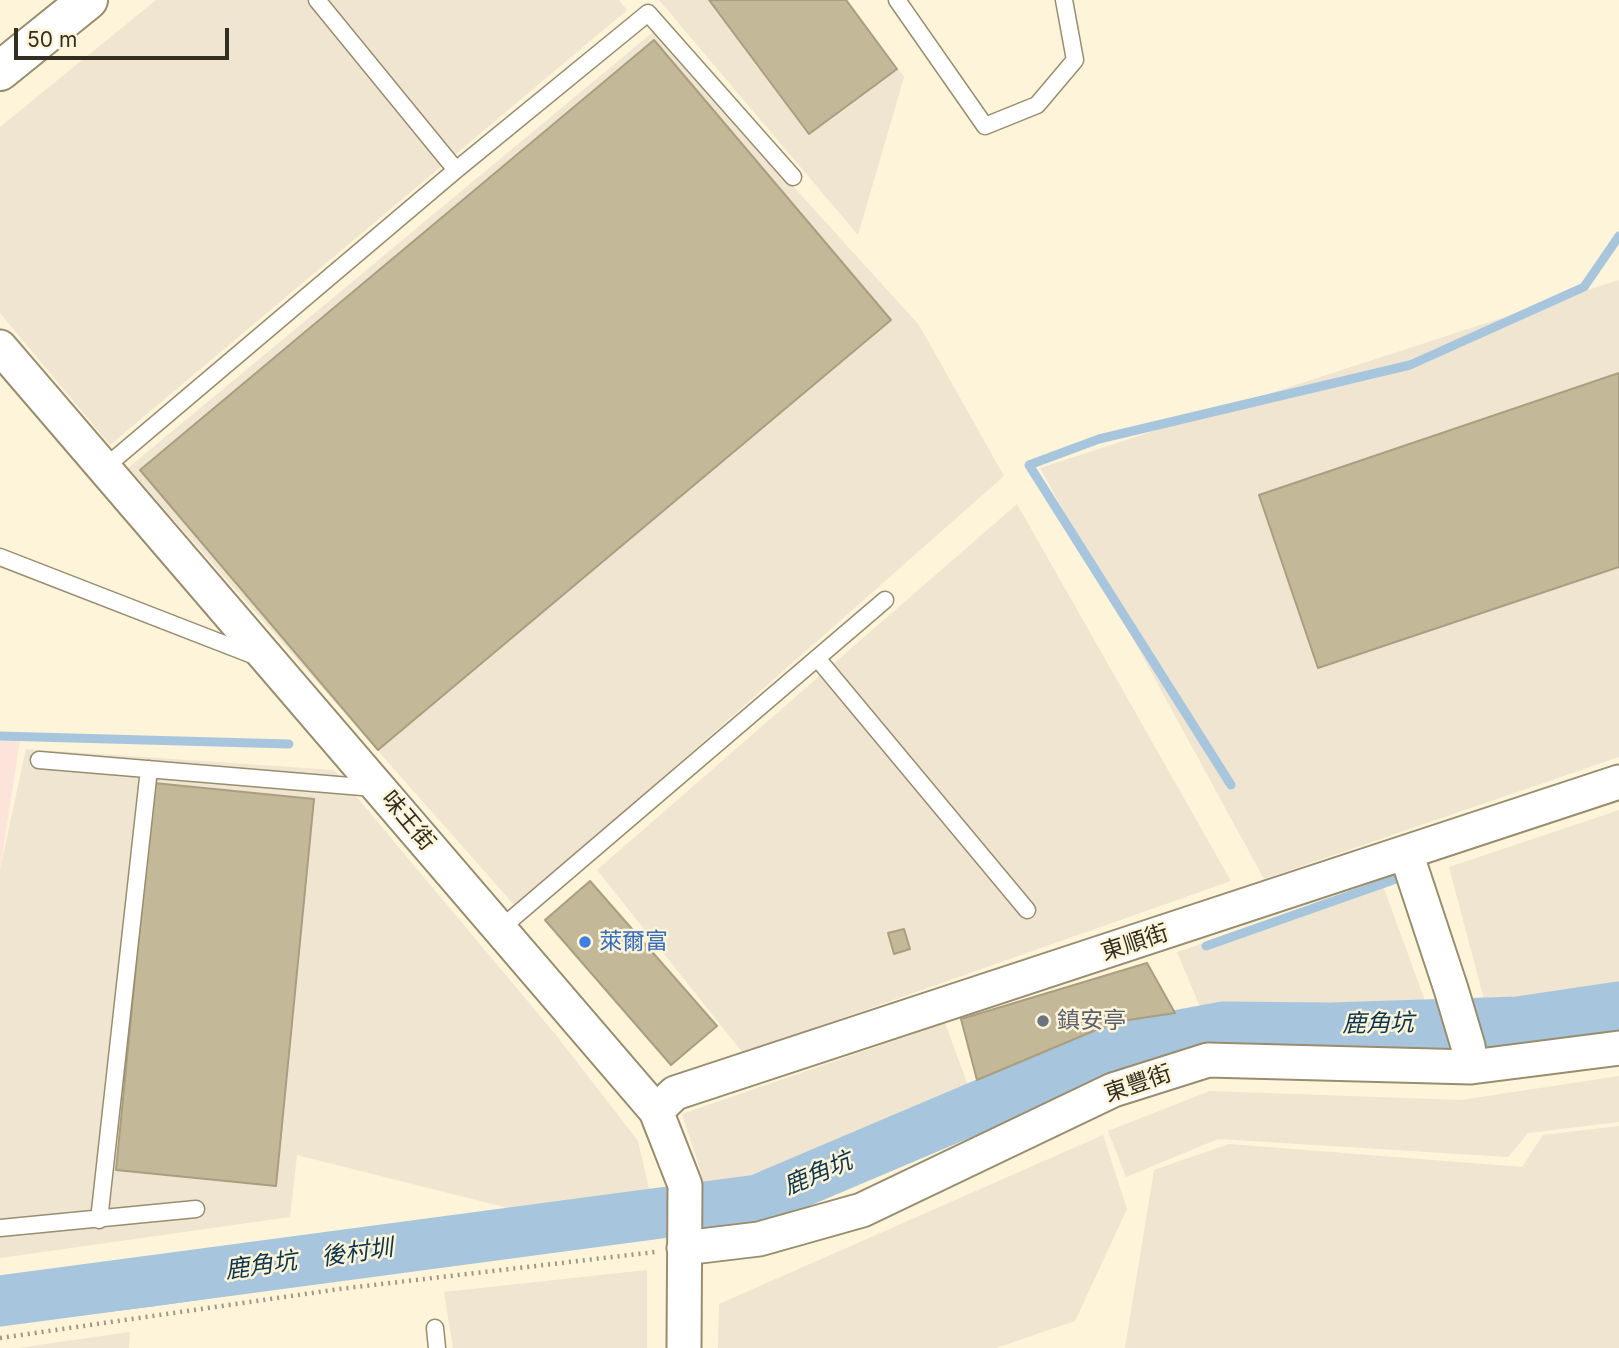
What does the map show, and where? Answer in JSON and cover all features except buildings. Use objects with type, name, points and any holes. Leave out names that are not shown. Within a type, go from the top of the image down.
[{"type":"main road","points":[[0,71],[88,0]]},
{"type":"street","name":"味王街","points":[[0,347],[656,1111],[685,1185],[684,1348]]},
{"type":"street","name":"東順街","points":[[656,1111],[675,1093],[1619,782]]},
{"type":"street","points":[[1406,853],[1451,989],[1469,1056]]},
{"type":"street","name":"東豐街","points":[[684,1247],[759,1239],[862,1210],[1112,1090],[1208,1060],[1469,1056],[1619,1048]]},
{"type":"lane","points":[[317,0],[456,170]]},
{"type":"lane","points":[[897,0],[985,126],[1037,105],[1075,60],[1064,0]]},
{"type":"lane","points":[[104,468],[456,170],[648,13],[793,177]]},
{"type":"lane","points":[[0,557],[272,663]]},
{"type":"lane","points":[[500,929],[885,600]]},
{"type":"lane","points":[[817,657],[1027,910]]},
{"type":"lane","points":[[39,760],[380,788]]},
{"type":"lane","points":[[99,1220],[149,769]]},
{"type":"lane","points":[[0,1228],[196,1209]]},
{"type":"lane","points":[[435,1328],[437,1348]]},
{"type":"path","points":[[0,1338],[339,1289],[684,1247]]},
{"type":"shaded area","points":[[156,0],[619,0],[627,10],[110,445],[0,313],[0,127]]},
{"type":"shaded area","points":[[659,0],[848,0],[904,77],[858,235]]},
{"type":"shaded area","points":[[653,32],[919,325],[1004,476],[516,907],[128,468]]},
{"type":"shaded area","points":[[1619,280],[1619,757],[1264,879],[1040,468]]},
{"type":"shaded area","points":[[1017,504],[1231,881],[743,1053],[597,870]]},
{"type":"shaded area","points":[[0,736],[20,740],[0,869]]},
{"type":"shaded area","points":[[26,749],[334,770],[556,1035],[638,1141],[652,1202],[544,1217],[297,1155],[290,1217],[0,1258],[0,869]]},
{"type":"shaded area","points":[[1619,810],[1619,982],[1485,1003],[1449,867]]},
{"type":"shaded area","points":[[1382,883],[1428,1009],[1201,1009],[1177,952]]},
{"type":"shaded area","points":[[945,1023],[971,1094],[707,1191],[682,1114]]},
{"type":"shaded area","points":[[1619,1076],[1619,1122],[1528,1133],[1508,1157],[1218,1139],[1126,1177],[1108,1131],[1210,1091],[1461,1100]]},
{"type":"shaded area","points":[[1619,1126],[1619,1348],[1125,1348],[1154,1170],[1229,1144],[1522,1167],[1543,1135]]},
{"type":"shaded area","points":[[1103,1135],[1127,1209],[1075,1321],[996,1348],[718,1348],[719,1304]]},
{"type":"shaded area","points":[[647,1270],[647,1348],[453,1348],[444,1292]]},
{"type":"shaded area","points":[[130,1332],[129,1348],[18,1348]]},
{"type":"waterway","points":[[1231,785],[1029,465],[1099,439],[1410,365],[1584,287],[1619,236]]},
{"type":"waterway","points":[[0,736],[289,744]]},
{"type":"waterway","points":[[1206,946],[1396,879]]},
{"type":"waterway","name":"鹿角坑","points":[[0,1301],[758,1200],[1121,1046],[1223,1027],[1330,1028],[1518,1022],[1619,1007]]},
{"type":"waterway","name":"後村圳","points":[[0,1321],[636,1234]]},
{"type":"place","name":"萊爾富","points":[[585,942]]},
{"type":"place","name":"鎮安亭","points":[[1043,1021]]}]
